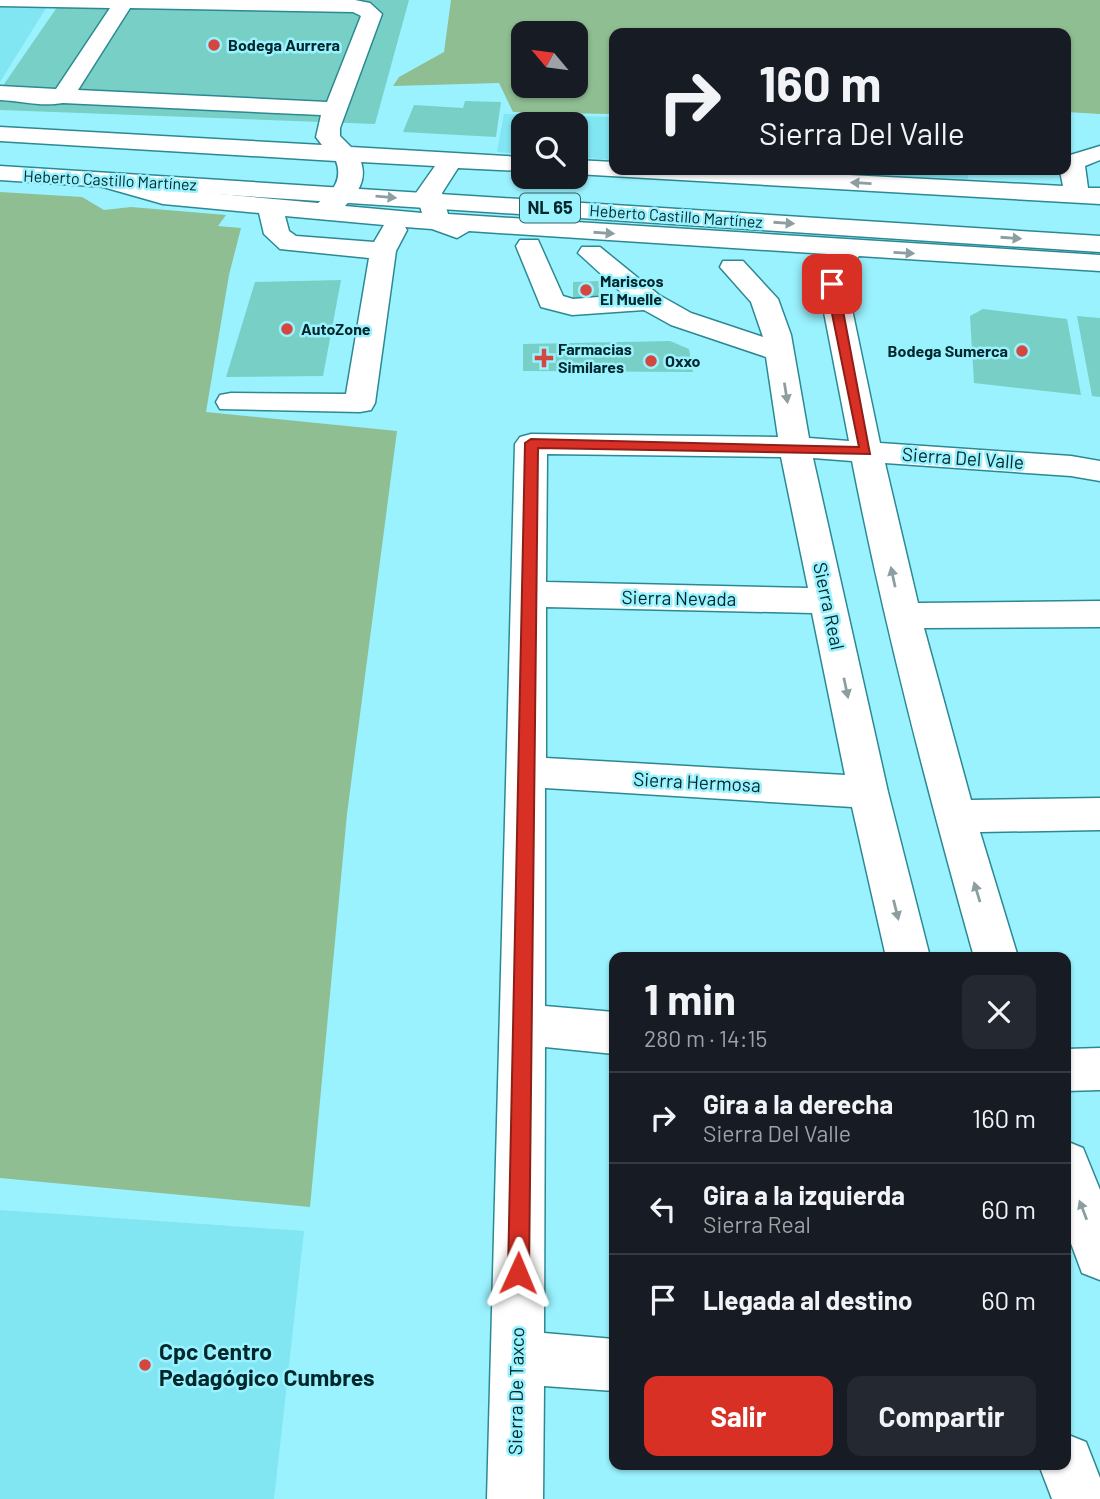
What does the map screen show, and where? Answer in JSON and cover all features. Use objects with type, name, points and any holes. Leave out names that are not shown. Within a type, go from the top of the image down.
[{"type":"street","points":[[0,0],[353,6],[369,10],[372,14],[334,109],[328,137],[347,174]]},
{"type":"street","points":[[0,16],[11,0]]},
{"type":"street","points":[[0,109],[63,96],[124,2]]},
{"type":"street","points":[[0,93],[163,103],[334,109]]},
{"type":"street","points":[[163,103],[257,135],[286,151],[347,174],[451,160],[511,163]]},
{"type":"street","points":[[0,121],[257,135]]},
{"type":"street","points":[[0,134],[286,151]]},
{"type":"street","points":[[1071,168],[1077,159],[1100,153]]},
{"type":"street","name":"Heberto Castillo Martínez","points":[[0,154],[347,174],[435,201],[891,230],[1097,257]]},
{"type":"street","points":[[435,201],[451,160]]},
{"type":"street","points":[[588,168],[609,169]]},
{"type":"street","points":[[1071,172],[1089,195]]},
{"type":"street","name":"Heberto Castillo Martínez","points":[[0,173],[105,180],[347,174]]},
{"type":"street","points":[[324,212],[347,174]]},
{"type":"street","points":[[772,175],[1089,195]]},
{"type":"street","points":[[105,180],[163,196],[399,219],[435,201],[840,260],[1019,281],[1055,275],[1097,257]]},
{"type":"street","points":[[435,201],[468,234],[528,246],[711,265],[781,269],[840,260],[891,230]]},
{"type":"street","name":"Heberto Castillo Martínez","points":[[435,201],[1100,218]]},
{"type":"street","points":[[270,206],[277,234],[289,243],[383,251]]},
{"type":"street","points":[[231,402],[359,403],[383,251],[399,219]]},
{"type":"street","points":[[528,246],[551,301],[572,307],[649,301]]},
{"type":"street","points":[[591,253],[649,301],[681,319],[779,352]]},
{"type":"street","points":[[840,260],[866,452],[902,616],[954,816],[995,952]]},
{"type":"street","name":"Sierra Real","points":[[711,265],[764,299],[779,352],[795,447],[868,792],[907,952]]},
{"type":"street","name":"Sierra Del Valle","points":[[531,443],[795,447],[1071,466],[1100,471]]},
{"type":"street","name":"Sierra De Taxco","points":[[515,1499],[531,443]]},
{"type":"street","name":"Sierra Nevada","points":[[529,594],[828,601]]},
{"type":"street","points":[[902,616],[1100,614]]},
{"type":"street","name":"Sierra Hermosa","points":[[527,772],[868,792]]},
{"type":"street","points":[[954,816],[1100,814]]},
{"type":"street","points":[[522,1024],[609,1033]]},
{"type":"street","points":[[1071,1070],[1100,1069]]},
{"type":"street","points":[[1071,1178],[1100,1255]]},
{"type":"street","points":[[517,1357],[609,1365]]},
{"type":"street","points":[[1069,1470],[1080,1499]]},
{"type":"shaded area","points":[[0,0],[51,0],[0,82]]},
{"type":"shaded area","points":[[504,114],[511,114],[511,153],[497,152]]},
{"type":"shaded area","points":[[588,116],[609,117],[609,160],[588,158]]},
{"type":"shaded area","points":[[876,175],[968,175],[968,179]]},
{"type":"shaded area","name":"Cpc Centro Pedagógico Cumbres","points":[[0,1210],[304,1231],[274,1499],[0,1499]]},
{"type":"green space","points":[[451,0],[1100,0],[1100,114],[1071,112],[1071,28],[609,28],[609,114],[513,112],[499,83],[393,86],[399,77],[444,52]]},
{"type":"green space","points":[[0,192],[82,197],[104,210],[131,207],[226,215],[218,226],[241,228],[229,275],[206,412],[397,431],[347,814],[310,1207],[0,1178]]},
{"type":"building","name":"Bodega Aurrera","points":[[62,0],[409,0],[375,124],[0,110],[0,90]]},
{"type":"building","points":[[465,101],[501,102],[496,137],[403,132],[414,105],[463,108]]},
{"type":"building","name":"AutoZone","points":[[341,280],[323,376],[226,377],[255,282]]},
{"type":"building","name":"Mariscos El Muelle","points":[[599,281],[599,298],[573,298],[573,282]]},
{"type":"building","name":"Bodega Sumerca","points":[[983,309],[1067,319],[1081,395],[974,383],[970,316]]},
{"type":"building","points":[[1077,316],[1100,318],[1100,397],[1092,396]]},
{"type":"building","points":[[670,341],[689,349],[693,372],[523,371],[523,344]]},
{"type":"place","name":"Bodega Aurrera","points":[[214,45]]},
{"type":"place","name":"Mariscos El Muelle","points":[[586,290]]},
{"type":"place","name":"AutoZone","points":[[287,329]]},
{"type":"place","name":"Bodega Sumerca","points":[[1022,351]]},
{"type":"place","name":"Farmacias Similares","points":[[544,358]]},
{"type":"place","name":"Oxxo","points":[[651,361]]},
{"type":"place","name":"Cpc Centro Pedagógico Cumbres","points":[[145,1365]]},
{"type":"route","points":[[518,1273],[531,443],[795,447],[866,452],[832,284]]}]
